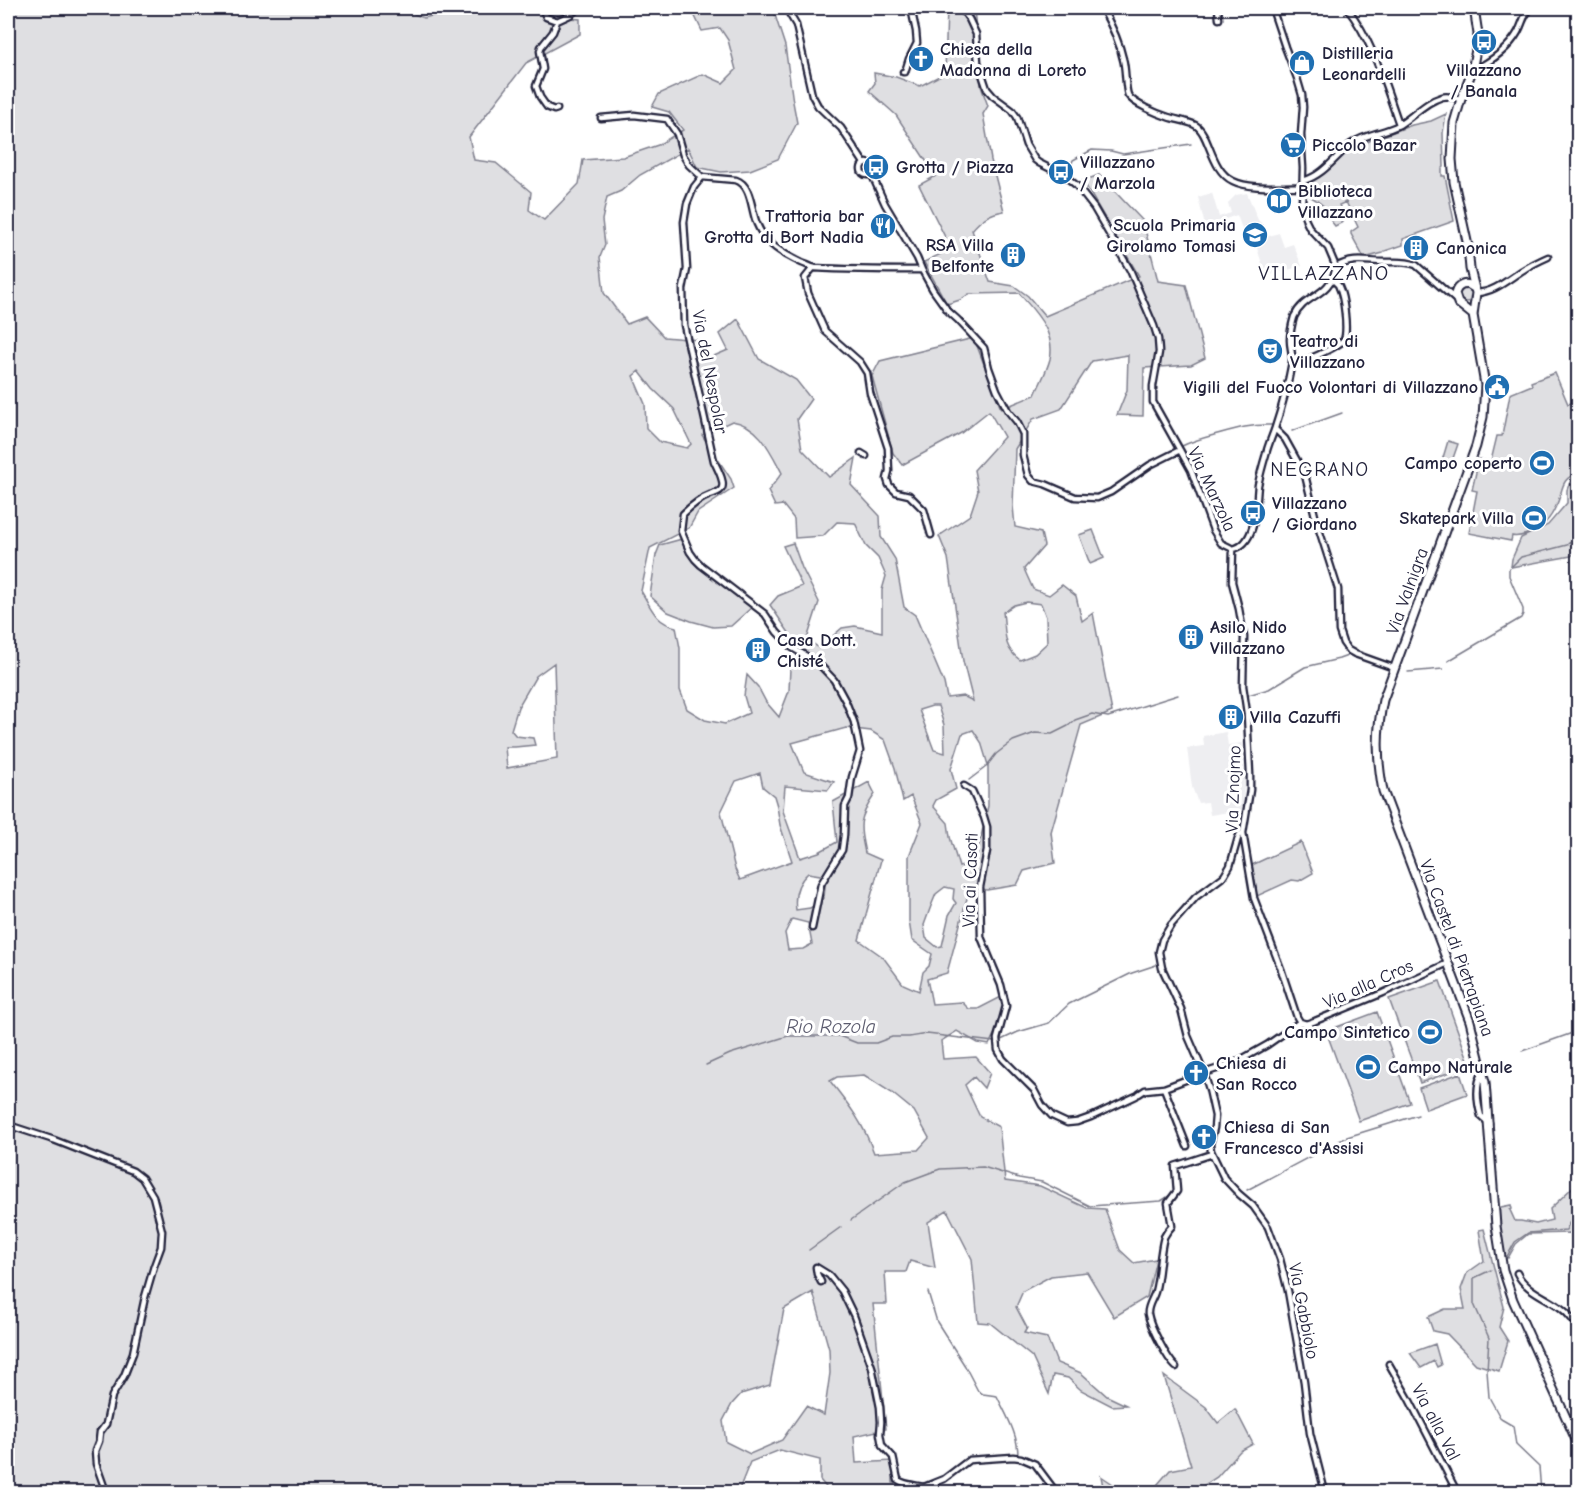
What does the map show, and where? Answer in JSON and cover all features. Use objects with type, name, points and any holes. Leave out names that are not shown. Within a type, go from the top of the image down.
[{"type":"main road","points":[[1459,303],[1470,305],[1475,295],[1468,246],[1454,182],[1452,159],[1454,123],[1472,71],[1477,44],[1478,34],[1474,8]]},
{"type":"main road","points":[[1470,269],[1465,284],[1456,289],[1455,294],[1459,303],[1473,315]]},
{"type":"main road","points":[[1465,284],[1471,285],[1475,295]]},
{"type":"main road","name":"Via Valnigra","points":[[1394,668],[1480,435],[1485,385],[1473,315],[1475,295]]},
{"type":"main road","name":"Via Castel di Pietrapiana","points":[[1394,668],[1378,722],[1378,767],[1383,791],[1470,1021],[1483,1071],[1498,1249],[1503,1270],[1513,1300],[1578,1444]]},
{"type":"street","points":[[542,8],[546,17],[557,21],[579,8]]},
{"type":"street","points":[[786,8],[796,25],[812,95],[818,106],[841,128],[864,163]]},
{"type":"street","points":[[903,72],[905,72],[917,43],[911,8]]},
{"type":"street","name":"Via Marzola","points":[[961,8],[976,34],[978,62],[987,89],[1017,117],[1026,145],[1035,160],[1065,176],[1076,185],[1094,208],[1130,270],[1158,339],[1159,352],[1153,386],[1153,402],[1196,481],[1213,530],[1221,543],[1231,548]]},
{"type":"street","points":[[1102,8],[1113,26],[1119,45],[1126,73],[1128,94],[1133,100],[1167,117],[1196,126],[1204,137],[1215,162],[1230,179],[1246,185],[1302,184],[1329,166],[1355,141],[1399,124],[1440,98],[1447,96],[1461,99]]},
{"type":"street","points":[[1218,8],[1219,19]]},
{"type":"street","points":[[1231,548],[1238,548],[1243,543],[1255,518],[1258,485],[1292,363],[1290,340],[1293,320],[1303,304],[1320,293],[1333,280],[1336,267],[1331,252],[1310,229],[1306,221],[1302,204],[1302,95],[1272,8]]},
{"type":"street","points":[[1347,8],[1374,56],[1399,124]]},
{"type":"street","points":[[1472,71],[1487,63],[1508,46],[1518,32],[1524,14],[1531,8]]},
{"type":"street","points":[[557,21],[553,32],[540,51],[543,69],[536,86],[547,107],[558,109]]},
{"type":"street","points":[[601,118],[634,115],[667,119],[677,134],[683,155],[689,165],[702,177],[740,181],[750,200],[757,225],[767,241],[776,249],[813,268],[922,270]]},
{"type":"street","points":[[864,163],[861,166],[862,171],[865,174],[871,173]]},
{"type":"street","points":[[864,163],[873,166],[871,173],[885,204],[948,311],[984,348],[997,390],[1023,434],[1023,455],[1028,475],[1033,481],[1075,497],[1097,498],[1111,492],[1150,465],[1180,450]]},
{"type":"street","name":"Via del Nespolar","points":[[702,177],[694,187],[687,204],[684,222],[687,269],[683,289],[684,326],[714,461],[723,482],[719,492],[694,503],[683,514],[681,531],[690,552],[701,565],[758,607],[792,647],[818,663],[834,680],[854,722],[860,751],[845,806],[842,850],[821,884],[812,928]]},
{"type":"street","points":[[1475,295],[1504,284],[1548,256]]},
{"type":"street","points":[[1336,267],[1352,260],[1408,261],[1416,265],[1459,303]]},
{"type":"street","points":[[813,268],[806,278],[808,293],[825,332],[860,362],[867,373],[870,393],[888,448],[887,479],[896,492],[909,495],[924,510],[931,536]]},
{"type":"street","points":[[1292,363],[1301,362],[1344,340],[1346,332],[1344,306],[1339,286],[1333,280]]},
{"type":"street","points":[[1443,288],[1456,289]]},
{"type":"street","points":[[1275,429],[1285,439],[1305,475],[1316,520],[1338,589],[1339,631],[1343,644],[1355,654],[1394,668]]},
{"type":"street","name":"Via Znojmo","points":[[1231,548],[1232,582],[1244,637],[1243,686],[1247,713],[1250,781],[1243,833],[1254,898],[1300,1022]]},
{"type":"street","name":"Via ai Casoti","points":[[964,786],[972,791],[987,827],[987,850],[980,887],[981,937],[1001,985],[1006,1006],[997,1039],[998,1050],[1034,1090],[1042,1106],[1052,1116],[1067,1124],[1077,1122],[1145,1090],[1164,1088],[1204,1073]]},
{"type":"street","points":[[1176,1367],[1170,1361],[1153,1328],[1148,1313],[1149,1306],[1157,1284],[1165,1235],[1172,1226],[1168,1203],[1177,1191],[1175,1166],[1212,1154],[1210,1144],[1215,1116],[1204,1073],[1188,1036],[1181,1009],[1162,968],[1160,952],[1162,940],[1171,925],[1196,897],[1224,876],[1230,866],[1238,838],[1243,833]]},
{"type":"street","name":"Via alla Cros","points":[[1204,1073],[1251,1055],[1300,1022],[1308,1024],[1352,1007],[1448,963]]},
{"type":"street","points":[[1164,1088],[1187,1146]]},
{"type":"street","points":[[8,1125],[54,1140],[133,1171],[142,1178],[156,1205],[162,1230],[161,1247],[145,1297],[133,1353],[124,1376],[112,1396],[106,1424],[100,1432],[94,1451],[106,1492]]},
{"type":"street","name":"Via Gabbiolo","points":[[1212,1154],[1224,1178],[1261,1216],[1275,1242],[1288,1291],[1304,1382],[1310,1433],[1325,1492]]},
{"type":"street","points":[[820,1282],[816,1267],[828,1275],[842,1291],[854,1316],[872,1367],[880,1407],[879,1434],[882,1445],[893,1457],[898,1480],[911,1483],[924,1490],[944,1479],[969,1460],[1013,1457],[1035,1464],[1056,1492]]},
{"type":"street","points":[[1516,1273],[1522,1283],[1564,1310],[1573,1319],[1578,1332]]},
{"type":"street","name":"Via alla Val","points":[[1389,1364],[1457,1492]]},
{"type":"shaded area","points":[[8,8],[412,8],[414,14],[424,18],[451,11],[450,8],[551,8],[549,16],[580,19],[580,34],[526,63],[469,137],[474,160],[496,163],[531,192],[529,210],[544,220],[579,184],[583,160],[623,157],[658,145],[683,130],[669,112],[652,107],[659,94],[703,74],[723,83],[736,70],[728,40],[720,28],[702,31],[691,8],[767,8],[774,12],[785,46],[797,123],[778,159],[750,170],[721,172],[697,167],[688,148],[640,175],[621,191],[607,197],[602,220],[605,245],[600,257],[604,293],[627,324],[645,317],[664,337],[699,340],[707,359],[728,350],[720,334],[738,319],[759,359],[796,380],[811,399],[797,419],[802,449],[829,477],[856,458],[851,485],[880,516],[881,537],[895,559],[904,607],[915,615],[944,683],[947,698],[963,696],[973,701],[963,661],[948,558],[939,536],[970,515],[978,491],[974,470],[1004,437],[989,411],[961,433],[902,465],[893,453],[872,376],[880,361],[974,338],[1001,409],[1035,395],[1050,359],[1050,340],[1043,323],[1019,293],[969,294],[947,304],[924,262],[951,249],[919,185],[936,176],[896,115],[869,91],[875,83],[874,73],[896,77],[920,86],[945,73],[947,8],[974,8],[981,86],[988,106],[983,114],[991,160],[1004,211],[986,217],[972,230],[990,282],[1014,286],[1028,296],[1045,316],[1139,276],[1083,181],[1099,175],[1143,221],[1158,281],[1186,285],[1205,358],[1191,365],[1144,368],[1143,416],[1117,415],[1127,390],[1128,355],[1092,361],[1061,409],[1033,419],[1015,449],[1013,506],[1015,527],[1041,533],[1044,546],[1024,569],[1033,589],[1049,595],[1062,585],[1076,596],[1082,621],[1093,613],[1112,712],[1081,725],[1051,832],[1055,863],[1024,871],[1017,885],[987,890],[970,887],[947,973],[927,979],[932,1004],[962,1002],[969,1009],[978,1009],[1003,996],[1007,1007],[989,1045],[978,1043],[957,1031],[941,1041],[943,1059],[976,1057],[990,1073],[984,1088],[974,1077],[965,1085],[980,1117],[999,1127],[1005,1181],[1040,1186],[1087,1208],[1105,1209],[1120,1250],[1134,1263],[1156,1259],[1147,1297],[1114,1317],[1087,1272],[1051,1276],[1023,1291],[1016,1307],[1027,1328],[1024,1333],[1047,1338],[1057,1363],[1081,1373],[1107,1396],[1126,1405],[1112,1406],[1081,1390],[1068,1378],[1053,1375],[1049,1394],[1032,1357],[990,1323],[978,1322],[972,1259],[947,1210],[928,1222],[935,1268],[910,1261],[906,1272],[885,1272],[887,1304],[873,1304],[886,1429],[854,1436],[856,1463],[893,1461],[893,1483],[916,1490],[916,1492],[830,1492],[820,1480],[820,1460],[780,1450],[750,1462],[738,1492],[8,1492]],"holes":[[[639,371],[653,389],[674,409],[691,444],[687,448],[660,442],[646,428],[645,404],[633,376]],[[732,421],[741,423],[757,433],[773,456],[782,473],[768,491],[775,506],[783,505],[794,519],[795,538],[823,536],[837,522],[855,523],[866,546],[878,558],[886,576],[882,590],[882,632],[855,626],[842,628],[819,648],[807,639],[819,602],[802,568],[793,543],[783,546],[802,586],[778,596],[770,605],[796,643],[797,656],[790,668],[789,691],[779,717],[747,675],[744,696],[749,713],[725,724],[705,720],[687,709],[680,690],[680,648],[676,627],[659,618],[641,591],[650,548],[689,528],[698,512],[734,488],[731,479],[702,435]],[[1026,602],[1041,604],[1046,617],[1047,643],[1035,654],[1020,660],[1010,650],[1005,633],[1003,612],[1014,605]],[[554,663],[557,759],[507,768],[505,747],[535,745],[533,738],[516,736],[511,730],[518,707],[536,676]],[[938,706],[944,725],[945,753],[934,750],[919,710]],[[846,728],[871,731],[885,740],[903,801],[911,796],[922,823],[909,856],[909,921],[912,940],[932,954],[929,966],[923,972],[919,991],[903,984],[883,957],[859,940],[881,860],[865,853],[862,835],[861,822],[875,794],[869,782],[833,802],[837,842],[819,852],[800,858],[783,811],[785,786],[828,790],[834,782],[804,772],[792,743]],[[973,730],[981,742],[988,765],[988,806],[975,863],[959,867],[948,823],[933,806],[936,800],[956,789],[951,769],[962,734]],[[760,773],[763,787],[774,796],[780,825],[792,861],[740,880],[735,869],[721,812],[736,781]],[[808,873],[826,876],[824,898],[810,908],[796,910],[795,900],[799,885]],[[945,887],[954,889],[953,899],[956,903],[949,915],[942,946],[937,947],[926,938],[924,925],[936,894]],[[792,919],[808,923],[812,944],[803,949],[788,950],[785,933]],[[864,1075],[914,1111],[929,1138],[918,1150],[874,1153],[861,1124],[830,1081],[837,1077]],[[813,1292],[829,1349],[830,1373],[824,1415],[806,1406],[782,1440],[750,1454],[726,1442],[723,1421],[732,1404],[741,1394],[770,1385],[784,1309]]]},
{"type":"shaded area","points":[[1446,114],[1442,176],[1445,176],[1454,221],[1403,239],[1403,245],[1364,258],[1351,234],[1358,227],[1346,202],[1339,205],[1343,212],[1339,216],[1343,222],[1335,226],[1331,221],[1334,219],[1329,211],[1308,195],[1307,184],[1330,168],[1344,154],[1364,143]]},
{"type":"shaded area","name":"Scuola Primaria Girolamo Tomasi","points":[[1212,193],[1219,217],[1231,213],[1228,203],[1236,195],[1247,193],[1266,237],[1279,233],[1284,247],[1293,244],[1302,266],[1266,276],[1256,245],[1248,246],[1237,215],[1205,226],[1198,197]]},
{"type":"shaded area","points":[[1466,288],[1471,290],[1473,295],[1471,300],[1466,302],[1461,300],[1459,295],[1461,290]]},
{"type":"shaded area","points":[[1555,373],[1568,404],[1578,401],[1578,473],[1565,482],[1552,515],[1534,531],[1521,536],[1512,536],[1511,541],[1469,533],[1477,491],[1472,490],[1479,459],[1491,461],[1497,436],[1502,436],[1510,394],[1532,385],[1531,382]]},
{"type":"shaded area","points":[[1448,441],[1458,444],[1451,464],[1442,461]]},
{"type":"shaded area","points":[[1578,477],[1578,550],[1571,556],[1511,567],[1521,538],[1548,525],[1567,503],[1567,490],[1570,482]]},
{"type":"shaded area","points":[[1093,530],[1104,558],[1090,564],[1079,535]]},
{"type":"shaded area","points":[[682,539],[689,554],[750,603],[752,607],[731,626],[713,627],[691,621],[668,612],[650,596],[656,555],[660,545]]},
{"type":"shaded area","points":[[1226,732],[1228,745],[1242,743],[1245,779],[1242,810],[1210,815],[1208,802],[1198,803],[1192,787],[1187,748],[1204,746],[1203,736]]},
{"type":"shaded area","points":[[1301,842],[1313,873],[1299,881],[1292,880],[1257,896],[1252,865]]},
{"type":"shaded area","name":"Campo Sintetico","points":[[1440,981],[1470,1065],[1420,1083],[1389,999]]},
{"type":"shaded area","name":"Campo Naturale","points":[[1377,1012],[1410,1103],[1359,1121],[1326,1031]]},
{"type":"shaded area","points":[[1460,1073],[1467,1094],[1426,1109],[1419,1088]]},
{"type":"shaded area","points":[[1578,1182],[1578,1238],[1571,1233],[1528,1234],[1516,1244],[1508,1258],[1500,1250],[1496,1211],[1501,1207],[1511,1205],[1510,1210],[1515,1221],[1536,1224],[1552,1220],[1550,1209]]},
{"type":"shaded area","points":[[1484,1229],[1504,1307],[1499,1327],[1508,1341],[1499,1371],[1476,1364],[1447,1334],[1433,1331],[1428,1317],[1445,1309],[1465,1309],[1461,1289],[1467,1273],[1484,1261],[1479,1230]]},
{"type":"shaded area","points":[[1435,1344],[1441,1365],[1437,1367],[1434,1361],[1421,1368],[1410,1353]]},
{"type":"shaded area","points":[[1164,1376],[1206,1407],[1218,1423],[1235,1409],[1253,1444],[1240,1451],[1217,1477],[1194,1492],[1151,1492],[1170,1470],[1191,1466]]},
{"type":"shaded area","points":[[1101,1476],[1125,1492],[1104,1492]]},
{"type":"waterway","points":[[1518,36],[1526,22]]},
{"type":"waterway","points":[[1489,68],[1502,55]]},
{"type":"waterway","points":[[1068,173],[1073,160],[1092,150],[1123,154],[1191,144]]},
{"type":"waterway","points":[[1292,431],[1342,413]]},
{"type":"waterway","points":[[1182,446],[1236,429],[1272,425]]},
{"type":"waterway","points":[[1448,661],[1521,618],[1523,609],[1509,576],[1509,569],[1521,557],[1567,545],[1578,528]]},
{"type":"waterway","points":[[1248,695],[1269,689],[1305,667],[1350,655],[1381,666]]},
{"type":"waterway","points":[[1408,672],[1443,669]]},
{"type":"waterway","points":[[969,780],[1013,741],[1035,733],[1052,734],[1075,720],[1092,714],[1108,717],[1178,695]]},
{"type":"waterway","name":"Rio Rozola","points":[[1001,1040],[1018,1032],[1049,1023],[1069,1004],[1132,973],[1156,965]]},
{"type":"waterway","points":[[1522,1051],[1578,1031]]},
{"type":"waterway","name":"Rio Rozola","points":[[706,1065],[730,1054],[788,1036],[839,1036],[857,1043],[876,1043],[892,1037],[927,1034],[994,1042]]},
{"type":"waterway","points":[[1247,1190],[1347,1137],[1418,1115]]},
{"type":"waterway","points":[[851,1220],[905,1182],[940,1169],[983,1167],[1042,1182],[1090,1206],[1161,1201],[1172,1194]]},
{"type":"waterway","points":[[1505,1260],[1515,1242],[1528,1233],[1566,1230],[1578,1210]]},
{"type":"waterway","points":[[809,1250],[841,1227]]},
{"type":"waterway","points":[[1491,1270],[1474,1278],[1474,1304],[1489,1338],[1487,1371],[1489,1397],[1501,1419],[1513,1426],[1516,1445],[1539,1467],[1541,1492]]},
{"type":"waterway","points":[[928,1292],[937,1322],[978,1391],[997,1396],[1014,1432],[1018,1455]]},
{"type":"waterway","points":[[1018,1461],[1034,1467],[1052,1492]]},
{"type":"place","name":"Villazzano / Banala","points":[[1484,42]]},
{"type":"place","name":"Chiesa della Madonna di Loreto","points":[[921,59]]},
{"type":"place","name":"Distilleria Leonardelli","points":[[1302,63]]},
{"type":"place","name":"Piccolo Bazar","points":[[1293,145]]},
{"type":"place","name":"Grotta / Piazza","points":[[876,167]]},
{"type":"place","name":"Villazzano / Marzola","points":[[1061,172]]},
{"type":"place","name":"Biblioteca Villazzano","points":[[1279,201]]},
{"type":"place","name":"Trattoria bar Grotta di Bort Nadia","points":[[883,226]]},
{"type":"place","name":"Scuola Primaria Girolamo Tomasi","points":[[1255,235]]},
{"type":"place","name":"Canonica","points":[[1416,248]]},
{"type":"place","name":"RSA Villa Belfonte","points":[[1013,255]]},
{"type":"place","name":"Teatro di Villazzano","points":[[1270,351]]},
{"type":"place","name":"Vigili del Fuoco Volontari di Villazzano","points":[[1497,387]]},
{"type":"place","name":"Campo coperto","points":[[1542,463]]},
{"type":"place","name":"Villazzano / Giordano","points":[[1253,513]]},
{"type":"place","name":"Skatepark Villa","points":[[1534,518]]},
{"type":"place","name":"Asilo Nido Villazzano","points":[[1191,637]]},
{"type":"place","name":"Casa Dott. Chisté","points":[[758,650]]},
{"type":"place","name":"Villa Cazuffi","points":[[1231,717]]},
{"type":"place","name":"Campo Sintetico","points":[[1430,1032]]},
{"type":"place","name":"Campo Naturale","points":[[1368,1067]]},
{"type":"place","name":"Chiesa di San Rocco","points":[[1196,1073]]},
{"type":"place","name":"Chiesa di San Francesco d'Assisi","points":[[1204,1137]]},
{"type":"district","name":"VILLAZZANO","points":[[1324,273]]},
{"type":"district","name":"NEGRANO","points":[[1320,469]]}]
